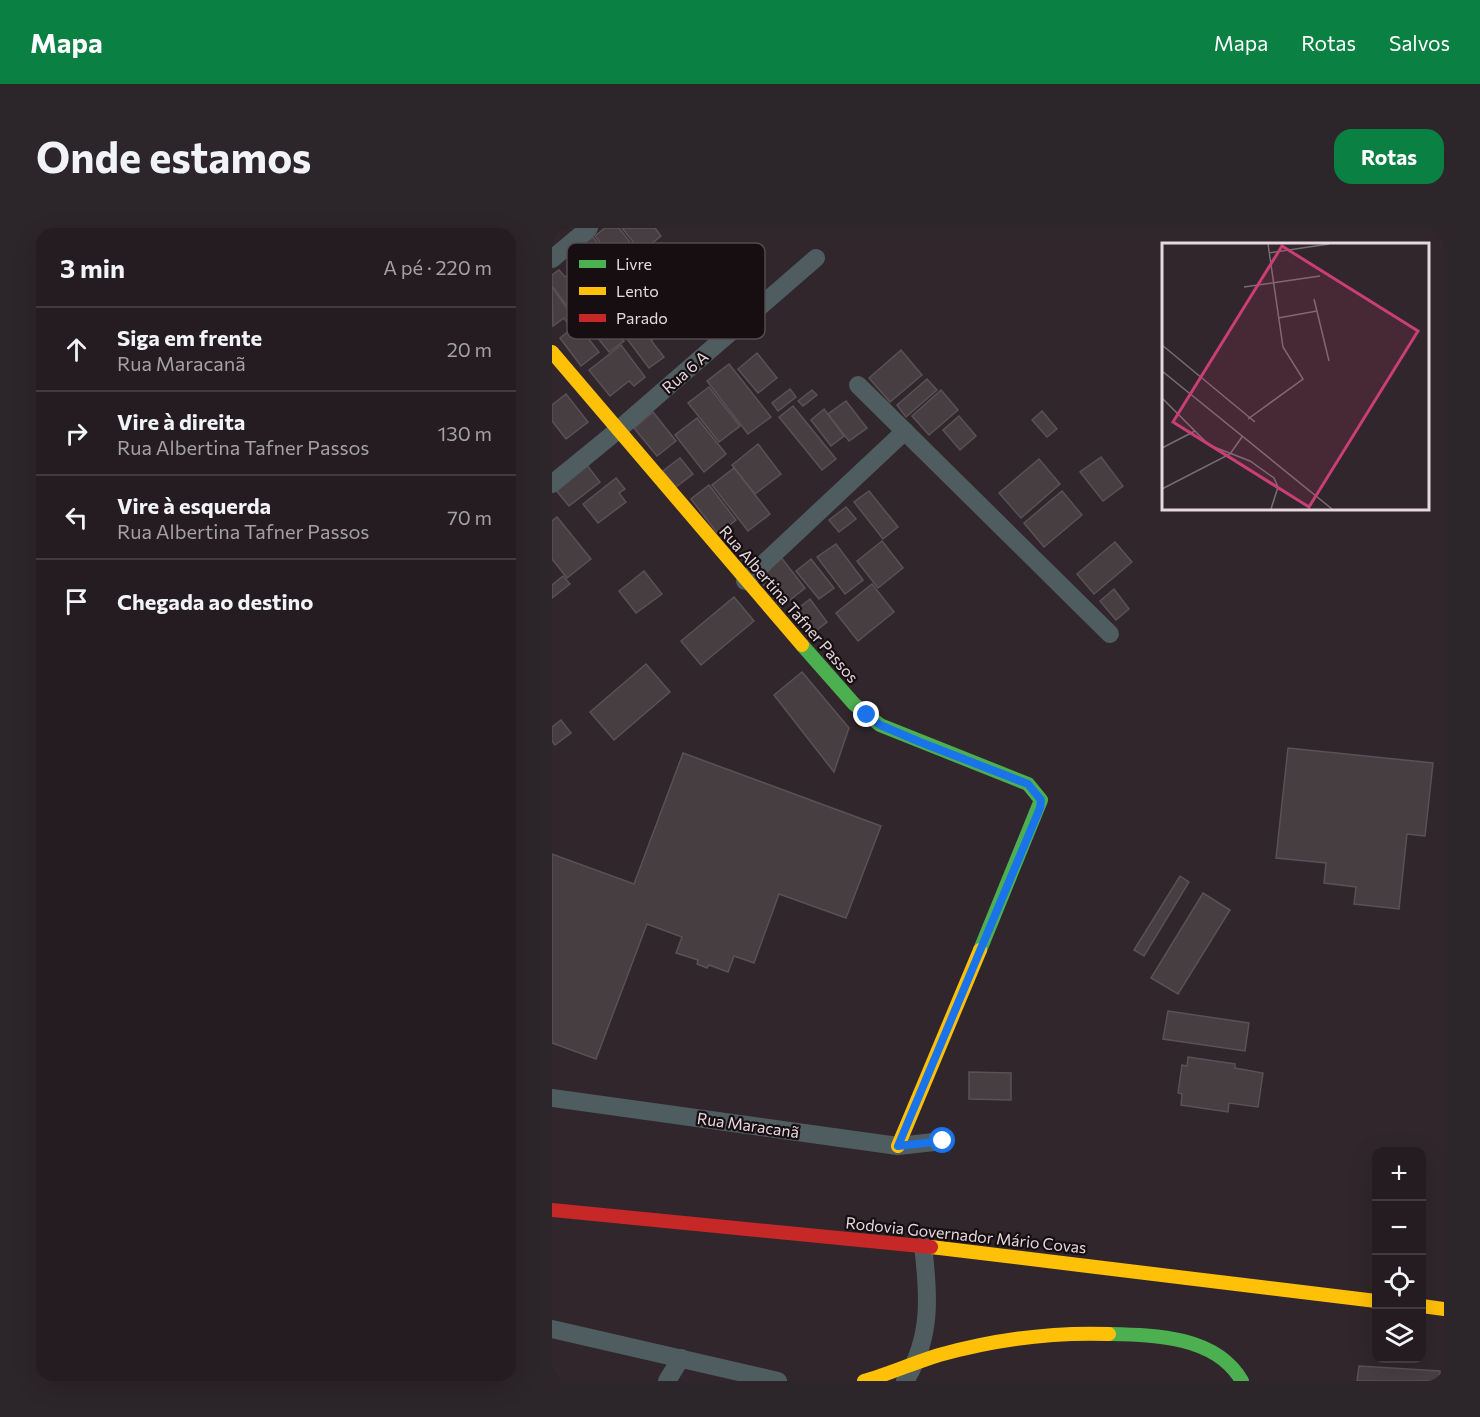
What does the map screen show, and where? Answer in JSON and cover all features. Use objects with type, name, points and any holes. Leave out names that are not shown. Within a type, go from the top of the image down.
[{"type":"main road","name":"Rua Albertina Tafner Passos","points":[[552,352],[745,580],[867,715],[880,725],[1028,784],[1041,800],[1040,808],[898,1146]]},
{"type":"main road","name":"Rodovia Governador Mário Covas","points":[[552,1209],[923,1246],[1372,1299]]},
{"type":"main road","points":[[1426,1307],[1444,1309]]},
{"type":"main road","points":[[864,1381],[917,1362],[976,1346],[1079,1334],[1147,1335],[1196,1345],[1221,1355],[1233,1366],[1242,1381]]},
{"type":"street","points":[[571,243],[589,228]]},
{"type":"street","points":[[552,259],[567,246]]},
{"type":"street","name":"Rua 6 A","points":[[765,302],[816,258]]},
{"type":"street","name":"Rua 6 A","points":[[552,484],[723,339]]},
{"type":"street","points":[[858,385],[1110,634]]},
{"type":"street","points":[[745,580],[905,431]]},
{"type":"street","name":"Rua Maracanã","points":[[552,1098],[898,1146],[943,1141]]},
{"type":"street","points":[[905,1381],[917,1362],[929,1316],[923,1246]]},
{"type":"street","points":[[552,1329],[778,1381]]},
{"type":"street","points":[[667,1381],[681,1358]]},
{"type":"building","points":[[605,228],[619,228],[630,242],[600,243],[595,236]]},
{"type":"building","points":[[622,228],[655,228],[661,236],[652,243],[634,243]]},
{"type":"building","points":[[593,237],[598,243],[584,243]]},
{"type":"building","points":[[559,270],[565,277],[567,276],[567,306],[552,286],[552,275]]},
{"type":"building","points":[[552,287],[567,309],[567,322],[564,318],[553,326]]},
{"type":"building","points":[[567,332],[567,339],[589,339],[599,352],[581,366],[560,338]]},
{"type":"building","points":[[599,339],[622,339],[624,341],[609,352]]},
{"type":"building","points":[[627,339],[650,339],[664,357],[649,368]]},
{"type":"building","points":[[621,345],[645,377],[634,386],[629,381],[610,396],[589,370]]},
{"type":"building","points":[[901,350],[922,375],[890,402],[869,378]]},
{"type":"building","points":[[757,353],[777,378],[758,393],[738,369]]},
{"type":"building","points":[[729,364],[771,417],[748,434],[707,381]]},
{"type":"building","points":[[927,379],[937,390],[906,417],[897,405]]},
{"type":"building","points":[[709,387],[740,426],[719,442],[688,403]]},
{"type":"building","points":[[790,389],[796,397],[778,411],[772,403]]},
{"type":"building","points":[[812,390],[817,395],[803,406],[798,401]]},
{"type":"building","points":[[941,390],[958,410],[929,435],[912,416]]},
{"type":"building","points":[[566,394],[588,422],[566,439],[552,421],[552,405]]},
{"type":"building","points":[[846,401],[867,428],[849,441],[828,414]]},
{"type":"building","points":[[793,406],[836,459],[822,470],[779,417]]},
{"type":"building","points":[[824,409],[844,436],[831,446],[811,420]]},
{"type":"building","points":[[1042,411],[1057,429],[1047,437],[1032,420]]},
{"type":"building","points":[[653,412],[676,441],[657,456],[634,428]]},
{"type":"building","points":[[959,416],[976,436],[960,450],[943,430]]},
{"type":"building","points":[[697,418],[726,454],[704,472],[675,435]]},
{"type":"building","points":[[758,444],[781,474],[755,494],[732,465]]},
{"type":"building","points":[[1101,457],[1123,486],[1103,501],[1080,472]]},
{"type":"building","points":[[680,458],[693,474],[676,487],[663,471]]},
{"type":"building","points":[[1039,459],[1060,484],[1021,518],[999,493]]},
{"type":"building","points":[[586,464],[600,482],[569,506],[555,489]]},
{"type":"building","points":[[734,468],[770,514],[748,531],[712,485]]},
{"type":"building","points":[[616,478],[625,489],[619,493],[626,502],[598,523],[583,504]]},
{"type":"building","points":[[709,485],[736,520],[718,534],[691,499]]},
{"type":"building","points":[[869,491],[898,527],[883,539],[854,502]]},
{"type":"building","points":[[1062,491],[1082,515],[1044,547],[1024,523]]},
{"type":"building","points":[[846,507],[856,519],[839,532],[829,520]]},
{"type":"building","points":[[557,517],[591,559],[567,578],[552,559],[552,521]]},
{"type":"building","points":[[882,541],[903,568],[878,588],[857,561]]},
{"type":"building","points":[[1115,542],[1132,562],[1094,594],[1077,574]]},
{"type":"building","points":[[836,544],[863,580],[845,594],[817,557]]},
{"type":"building","points":[[780,556],[805,588],[781,607],[756,575]]},
{"type":"building","points":[[811,559],[834,588],[819,599],[796,571]]},
{"type":"building","points":[[644,571],[662,594],[636,613],[619,591]]},
{"type":"building","points":[[563,576],[570,584],[552,598],[552,585]]},
{"type":"building","points":[[872,584],[894,612],[858,641],[836,613]]},
{"type":"building","points":[[1114,589],[1129,609],[1116,620],[1100,601]]},
{"type":"building","points":[[734,597],[754,621],[701,665],[681,641]]},
{"type":"building","points":[[810,599],[827,622],[808,637],[791,614]]},
{"type":"building","points":[[646,664],[670,692],[614,740],[590,712]]},
{"type":"building","points":[[802,672],[849,728],[834,772],[774,695]]},
{"type":"building","points":[[561,720],[571,733],[555,745],[552,741],[552,727]]},
{"type":"building","points":[[1288,748],[1433,763],[1425,836],[1407,834],[1399,909],[1354,904],[1356,887],[1324,883],[1326,863],[1276,858]]},
{"type":"building","points":[[683,753],[881,826],[846,918],[779,894],[754,963],[734,956],[728,972],[709,965],[707,968],[697,964],[698,960],[676,953],[682,937],[647,924],[596,1059],[552,1043],[552,854],[634,884]]},
{"type":"building","points":[[1180,876],[1189,882],[1144,956],[1134,950]]},
{"type":"building","points":[[1203,893],[1230,910],[1178,994],[1151,978]]},
{"type":"building","points":[[1168,1011],[1249,1023],[1245,1051],[1163,1039]]},
{"type":"building","points":[[1188,1057],[1235,1064],[1235,1068],[1263,1073],[1258,1107],[1229,1103],[1228,1112],[1181,1105],[1182,1094],[1178,1093],[1182,1065],[1187,1066]]},
{"type":"building","points":[[969,1072],[1011,1073],[1011,1100],[969,1099]]},
{"type":"building","points":[[1359,1366],[1440,1371],[1440,1378],[1444,1378],[1444,1381],[1357,1381]]},
{"type":"traffic: fast","points":[[802,645],[854,704],[880,725],[1028,784],[1041,800],[980,950]]},
{"type":"traffic: fast","points":[[1109,1334],[1165,1337],[1201,1347],[1217,1355],[1231,1366],[1242,1381]]},
{"type":"traffic: slow","points":[[552,352],[802,645]]},
{"type":"traffic: slow","points":[[898,1146],[980,950]]},
{"type":"traffic: slow","points":[[931,1247],[1372,1301]]},
{"type":"traffic: slow","points":[[1426,1307],[1444,1309]]},
{"type":"traffic: slow","points":[[864,1381],[939,1355],[980,1345],[1044,1336],[1109,1334]]},
{"type":"traffic: jam","points":[[552,1210],[931,1247]]},
{"type":"route","points":[[867,715],[880,725],[1028,784],[1034,788],[1041,800],[1040,808],[898,1146],[943,1141]]}]
